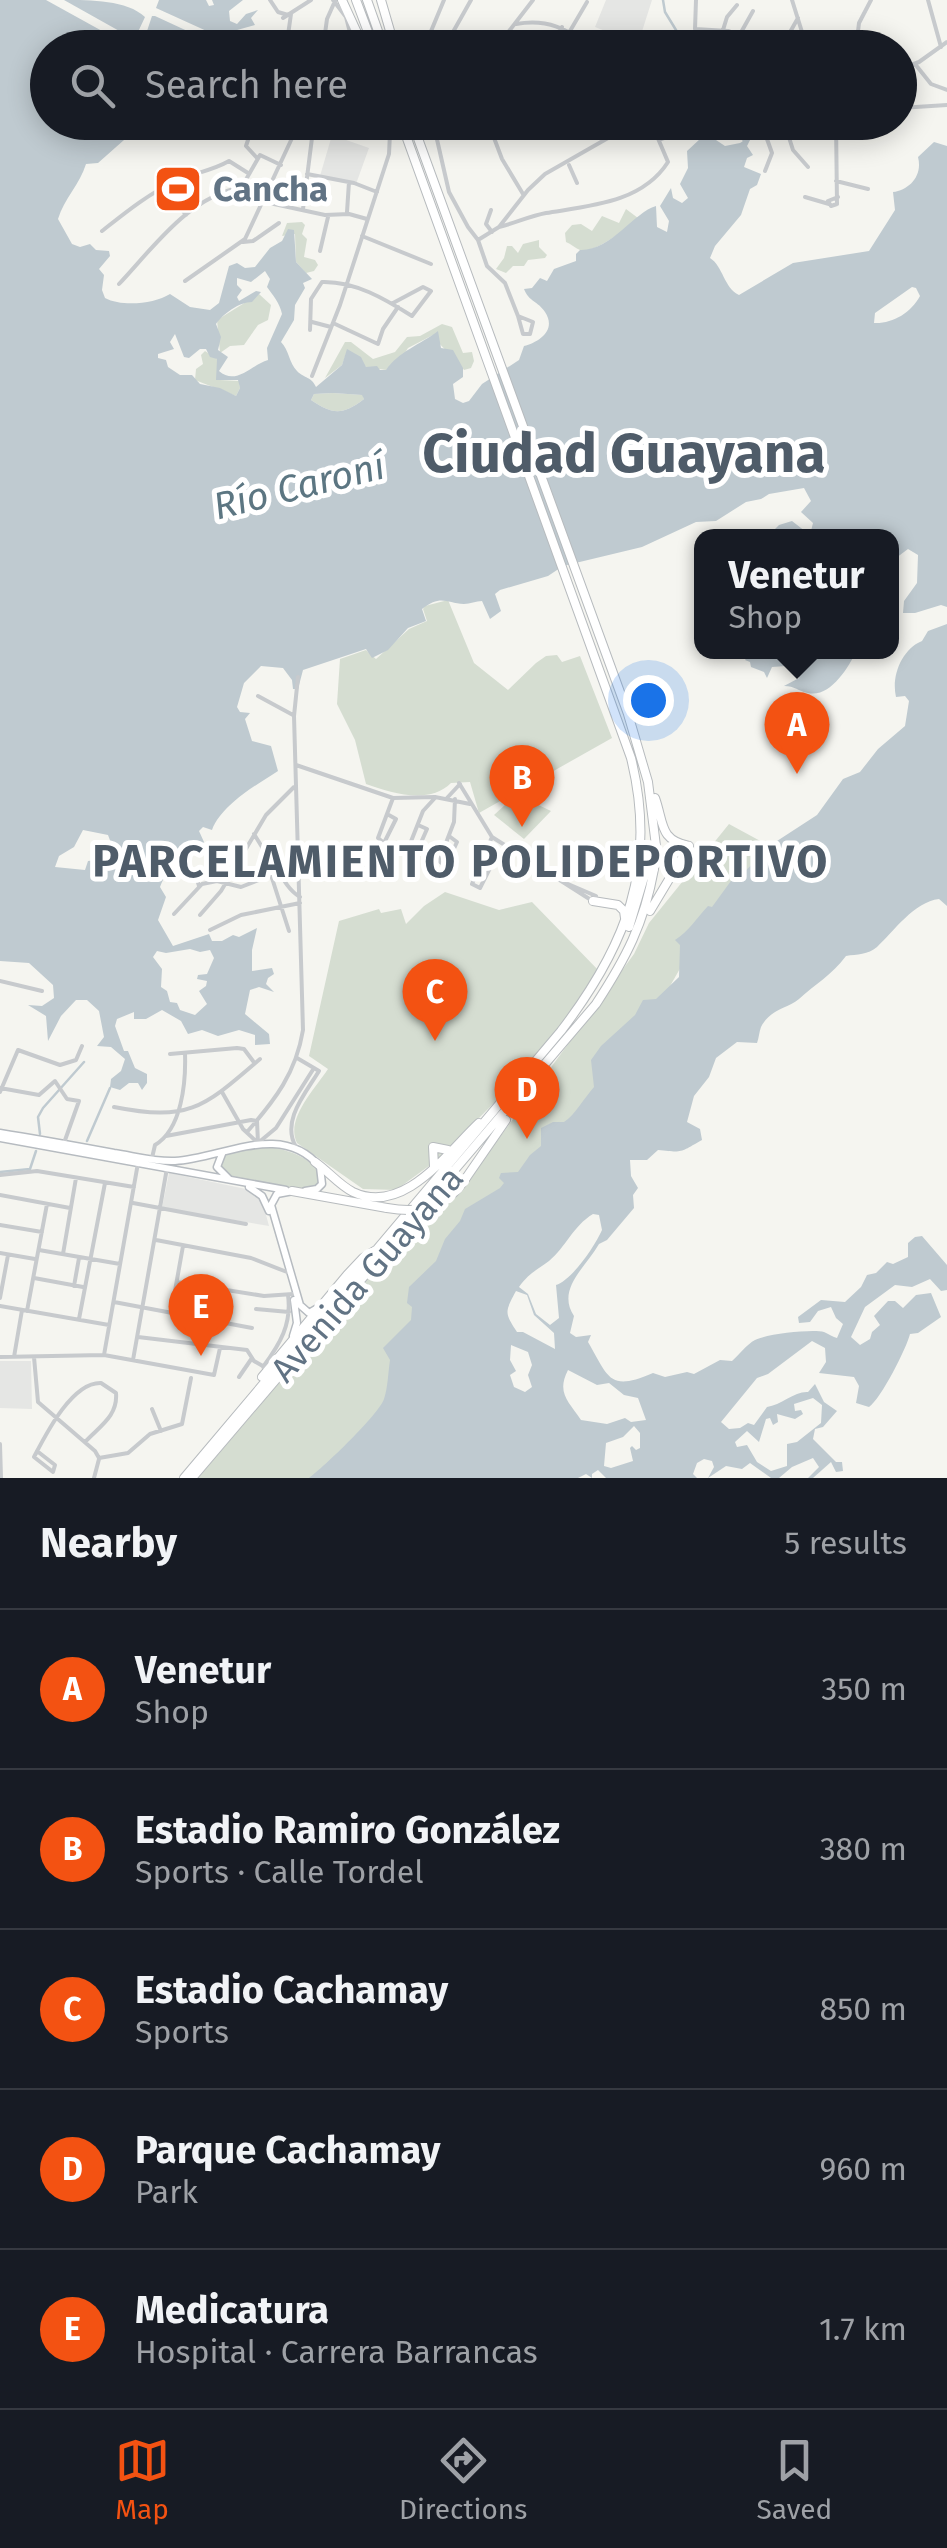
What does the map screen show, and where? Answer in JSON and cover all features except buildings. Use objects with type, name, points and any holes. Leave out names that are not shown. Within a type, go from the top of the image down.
[{"type":"main road","points":[[337,0],[354,30]]},
{"type":"main road","points":[[356,0],[367,30]]},
{"type":"main road","points":[[367,0],[378,30]]},
{"type":"main road","points":[[381,0],[390,30]]},
{"type":"main road","name":"Avenida Guayana","points":[[192,1478],[596,1004],[630,952],[647,906],[654,870],[656,846],[648,782],[628,714],[495,348],[412,140]]},
{"type":"main road","name":"Avenida Guayana","points":[[184,1478],[561,1031],[606,968],[621,934],[636,878],[640,801],[636,778],[482,353],[412,140]]},
{"type":"main road","points":[[648,782],[667,836],[689,846]]},
{"type":"main road","points":[[630,952],[663,886],[689,846]]},
{"type":"main road","points":[[606,968],[634,915],[647,867],[689,846]]},
{"type":"main road","points":[[595,898],[626,900],[636,878]]},
{"type":"main road","points":[[595,898],[624,911],[621,934]]},
{"type":"main road","points":[[0,1135],[387,1208],[430,1209],[452,1196],[537,1076]]},
{"type":"main road","points":[[0,1135],[152,1159],[196,1160],[258,1143],[300,1153],[346,1188],[376,1197],[402,1192],[507,1096]]},
{"type":"main road","points":[[434,1166],[433,1147],[441,1151],[452,1148]]},
{"type":"main road","points":[[231,1148],[220,1156],[217,1167],[266,1202],[297,1323],[292,1338]]},
{"type":"main road","points":[[316,1162],[323,1172],[322,1184],[313,1190],[274,1196],[273,1210],[302,1309],[310,1313],[320,1306]]},
{"type":"main road","points":[[250,1396],[266,1368],[320,1306],[363,1258],[380,1248]]},
{"type":"street","points":[[270,0],[278,12],[287,16]]},
{"type":"street","points":[[287,16],[311,0]]},
{"type":"street","points":[[326,30],[328,15],[337,0]]},
{"type":"street","points":[[337,0],[349,30]]},
{"type":"street","points":[[431,30],[444,0]]},
{"type":"street","points":[[454,30],[471,0]]},
{"type":"street","points":[[511,30],[533,0]]},
{"type":"street","points":[[696,0],[696,28],[714,30]]},
{"type":"street","points":[[792,0],[802,30]]},
{"type":"street","points":[[858,30],[871,0]]},
{"type":"street","points":[[928,0],[940,48]]},
{"type":"street","points":[[571,30],[587,2]]},
{"type":"street","points":[[723,30],[728,14],[737,5]]},
{"type":"street","points":[[719,9],[728,14]]},
{"type":"street","points":[[742,30],[753,11]]},
{"type":"street","points":[[287,16],[288,30]]},
{"type":"street","points":[[790,30],[798,18]]},
{"type":"street","points":[[516,24],[545,22],[567,30]]},
{"type":"street","points":[[917,62],[947,42]]},
{"type":"street","points":[[917,68],[930,83],[946,90]]},
{"type":"street","points":[[917,107],[947,105]]},
{"type":"street","points":[[248,140],[246,146],[257,158]]},
{"type":"street","points":[[186,281],[243,242],[291,140]]},
{"type":"street","points":[[303,209],[312,140]]},
{"type":"street","points":[[312,376],[388,160],[390,140]]},
{"type":"street","points":[[437,140],[449,192],[478,240],[486,266],[506,283],[518,316]]},
{"type":"street","points":[[495,140],[524,194]]},
{"type":"street","points":[[478,240],[499,227],[544,174],[605,140]]},
{"type":"street","points":[[499,227],[541,214],[581,210],[615,200],[654,180],[668,160],[660,140]]},
{"type":"street","points":[[765,172],[772,153],[769,140]]},
{"type":"street","points":[[791,140],[793,150],[808,167]]},
{"type":"street","points":[[836,140],[838,197],[828,200],[837,213]]},
{"type":"street","points":[[280,164],[261,154],[248,172],[243,187],[246,198],[368,220]]},
{"type":"street","points":[[102,231],[144,197],[165,186],[229,161],[248,172]]},
{"type":"street","points":[[568,162],[577,183]]},
{"type":"street","points":[[307,174],[377,192]]},
{"type":"street","points":[[836,181],[868,189]]},
{"type":"street","points":[[347,214],[349,182]]},
{"type":"street","points":[[165,186],[186,216]]},
{"type":"street","points":[[119,284],[151,247],[186,216],[218,193],[243,187]]},
{"type":"street","points":[[805,197],[834,205]]},
{"type":"street","points":[[491,210],[486,224],[492,232]]},
{"type":"street","points":[[320,251],[328,215]]},
{"type":"street","points":[[243,242],[253,241],[279,223]]},
{"type":"street","points":[[362,236],[431,264]]},
{"type":"street","points":[[310,330],[310,303],[322,282],[336,280],[396,305],[411,316],[426,300],[429,288],[419,288],[396,305],[378,344],[332,325],[312,322]]},
{"type":"street","points":[[248,1132],[289,1077],[298,1058],[304,1006],[294,716],[298,677]]},
{"type":"street","points":[[258,696],[294,716]]},
{"type":"street","points":[[296,764],[393,798],[436,797],[470,804]]},
{"type":"street","points":[[200,915],[216,899],[266,815],[296,784]]},
{"type":"street","points":[[448,798],[460,784],[492,837],[595,898]]},
{"type":"street","points":[[418,825],[427,829],[416,854],[408,849],[423,812],[436,797]]},
{"type":"street","points":[[388,814],[396,818],[384,842],[378,838],[393,798]]},
{"type":"street","points":[[449,836],[457,842],[446,866],[439,862],[456,800]]},
{"type":"street","points":[[254,834],[262,847],[288,931]]},
{"type":"street","points":[[482,858],[492,864],[480,888],[472,884],[482,858],[492,837]]},
{"type":"street","points":[[262,847],[300,900]]},
{"type":"street","points":[[199,886],[196,876],[206,866],[227,876]]},
{"type":"street","points":[[174,914],[199,886],[217,881],[241,887],[279,872]]},
{"type":"street","points":[[210,930],[241,915],[300,900]]},
{"type":"street","points":[[0,981],[42,991]]},
{"type":"street","points":[[64,1144],[79,1100],[67,1099],[55,1081],[39,1095],[0,1089],[18,1050],[60,1065],[76,1060],[82,1046]]},
{"type":"street","points":[[114,1107],[175,1114],[188,1111],[222,1092],[257,1061],[240,1048],[170,1054]]},
{"type":"street","points":[[166,1136],[185,1084],[184,1053]]},
{"type":"street","points":[[298,1058],[316,1070]]},
{"type":"street","points":[[258,1143],[276,1128],[316,1070]]},
{"type":"street","points":[[300,1153],[290,1135],[290,1123],[316,1070]]},
{"type":"street","points":[[222,1092],[238,1122],[258,1143]]},
{"type":"street","points":[[152,1159],[154,1145],[166,1136],[257,1121]]},
{"type":"street","points":[[257,1121],[258,1143]]},
{"type":"street","points":[[104,1355],[138,1163]]},
{"type":"street","points":[[134,1360],[167,1168]]},
{"type":"street","points":[[0,1175],[37,1171],[134,1187]]},
{"type":"street","points":[[63,1254],[76,1178]]},
{"type":"street","points":[[79,1319],[105,1183]]},
{"type":"street","points":[[0,1195],[70,1208]]},
{"type":"street","points":[[132,1202],[246,1224]]},
{"type":"street","points":[[14,1357],[47,1204]]},
{"type":"street","points":[[0,1225],[42,1232]]},
{"type":"street","points":[[155,1240],[251,1258],[287,1272]]},
{"type":"street","points":[[170,1313],[182,1246]]},
{"type":"street","points":[[38,1250],[120,1264]]},
{"type":"street","points":[[0,1253],[37,1260]]},
{"type":"street","points":[[0,1298],[8,1254]]},
{"type":"street","points":[[74,1286],[79,1258]]},
{"type":"street","points":[[34,1278],[85,1288]]},
{"type":"street","points":[[138,1337],[247,1350],[266,1368],[283,1338],[290,1295],[264,1296],[177,1282]]},
{"type":"street","points":[[113,1302],[252,1328]]},
{"type":"street","points":[[0,1306],[109,1325]]},
{"type":"street","points":[[256,1309],[289,1312]]},
{"type":"street","points":[[0,1357],[104,1355],[214,1374],[220,1348]]},
{"type":"street","points":[[34,1358],[38,1402],[99,1458]]},
{"type":"street","points":[[239,1378],[252,1358]]},
{"type":"street","points":[[99,1458],[128,1453],[150,1434],[182,1424],[191,1378]]},
{"type":"street","points":[[37,1450],[55,1465],[53,1472],[34,1457],[37,1450],[56,1420],[86,1384],[110,1386],[116,1393],[114,1414],[85,1442]]},
{"type":"street","points":[[152,1410],[160,1431]]},
{"type":"street","points":[[0,1444],[2,1478]]},
{"type":"street","points":[[94,1478],[99,1458]]},
{"type":"shaded area","points":[[606,0],[652,0],[642,30],[595,27]]},
{"type":"shaded area","points":[[331,140],[346,140],[369,148],[356,184],[320,176]]},
{"type":"shaded area","points":[[626,209],[638,218],[602,244],[580,250],[566,242],[565,233],[572,225],[581,224],[592,231],[602,216],[619,223]]},
{"type":"shaded area","points":[[302,222],[302,234],[307,239],[304,257],[318,265],[306,273],[296,262],[295,234],[282,236],[287,223]]},
{"type":"shaded area","points":[[539,240],[545,258],[528,260],[524,266],[513,266],[506,273],[496,269],[507,246],[518,253],[523,244]]},
{"type":"shaded area","points":[[259,294],[271,305],[268,320],[258,325],[244,345],[230,346],[220,353],[217,320]]},
{"type":"shaded area","points":[[442,324],[452,327],[463,353],[472,352],[471,368],[464,370],[433,335],[408,348],[386,370],[366,367],[346,354],[342,365],[325,378],[345,342],[351,342],[373,359],[395,352],[407,337],[420,336]]},
{"type":"shaded area","points":[[205,351],[217,359],[220,380],[239,381],[236,396],[195,380]]},
{"type":"shaded area","points":[[314,394],[363,395],[364,399],[337,411],[311,400]]},
{"type":"shaded area","points":[[448,600],[474,663],[508,690],[546,656],[557,655],[562,662],[580,656],[612,738],[479,813],[470,782],[451,783],[432,794],[421,795],[366,784],[355,740],[337,704],[340,659],[366,650],[376,659],[409,629],[427,621],[425,606]]},
{"type":"shaded area","points":[[526,799],[551,811],[524,839],[494,815],[506,804]]},
{"type":"shaded area","points":[[729,824],[777,850],[707,921],[661,1002],[418,1317],[390,1363],[390,1406],[318,1478],[198,1478],[422,1215],[459,1193],[634,954],[649,923]]},
{"type":"shaded area","points":[[445,892],[499,910],[532,902],[601,973],[508,1089],[437,1160],[396,1190],[363,1189],[297,1143],[294,1134],[303,1104],[328,1069],[309,1056],[339,921],[379,909],[381,913],[401,909],[406,924]]},
{"type":"shaded area","points":[[262,1146],[288,1151],[311,1164],[322,1178],[318,1187],[304,1190],[221,1174],[219,1159],[224,1153]]},
{"type":"shaded area","points":[[169,1173],[246,1189],[262,1200],[269,1226],[162,1208]]},
{"type":"shaded area","points":[[0,1361],[31,1361],[32,1409],[0,1408]]},
{"type":"water","name":"Río Caroní","points":[[0,0],[46,0],[100,30],[30,30],[30,140],[124,140],[98,163],[86,164],[58,219],[72,244],[90,244],[96,250],[109,251],[110,256],[99,269],[104,275],[105,298],[138,303],[170,294],[190,307],[210,310],[219,303],[229,266],[237,263],[245,268],[255,267],[270,248],[282,241],[288,229],[294,230],[296,262],[312,279],[303,283],[305,288],[295,305],[294,320],[281,342],[294,368],[316,387],[342,365],[347,349],[361,357],[366,367],[386,370],[403,353],[438,331],[441,348],[453,350],[463,368],[463,377],[453,384],[455,399],[469,401],[482,384],[519,360],[524,346],[548,330],[545,312],[524,289],[532,288],[540,278],[547,281],[554,269],[576,261],[580,250],[602,244],[656,206],[657,227],[667,232],[669,221],[660,206],[671,188],[673,198],[682,203],[688,198],[680,184],[688,168],[687,151],[699,140],[716,140],[725,146],[750,140],[747,146],[753,155],[744,167],[761,174],[757,185],[750,189],[741,215],[710,258],[739,295],[793,263],[869,251],[895,210],[893,192],[909,185],[917,176],[918,157],[934,142],[947,146],[947,607],[903,613],[904,601],[917,583],[918,555],[908,549],[899,556],[899,529],[812,529],[813,523],[801,512],[811,501],[804,488],[769,494],[746,502],[716,521],[696,522],[642,547],[563,566],[548,576],[500,590],[495,594],[501,611],[490,619],[482,601],[434,602],[422,609],[426,621],[408,628],[388,650],[372,658],[366,649],[303,670],[298,689],[293,689],[283,668],[261,666],[244,683],[237,707],[240,712],[250,713],[245,719],[252,741],[271,746],[278,771],[232,803],[212,830],[203,827],[199,831],[204,842],[201,847],[180,856],[163,879],[160,887],[166,897],[158,920],[173,946],[209,934],[212,941],[222,941],[257,928],[252,971],[272,968],[274,974],[266,984],[274,992],[259,987],[250,990],[245,1014],[269,1034],[270,1044],[255,1045],[255,1035],[239,1030],[218,1036],[202,1030],[188,1034],[181,1021],[162,1010],[146,1019],[134,1019],[134,1012],[117,1019],[115,1026],[135,1068],[147,1074],[147,1083],[142,1090],[138,1083],[129,1083],[120,1090],[110,1087],[125,1059],[111,1047],[97,1046],[104,1037],[99,1011],[87,1000],[76,1000],[61,1016],[48,1041],[46,1016],[28,1005],[42,1006],[54,998],[53,985],[29,963],[0,961]],"holes":[[[265,271],[270,279],[267,287],[282,314],[267,348],[268,360],[244,373],[225,375],[219,371],[228,357],[218,350],[221,337],[216,324],[261,292],[239,301],[242,290],[237,278],[251,282]],[[912,287],[920,296],[912,308],[894,319],[874,323],[875,313]],[[175,334],[184,357],[189,358],[206,349],[210,357],[217,359],[216,380],[238,380],[236,396],[200,384],[192,375],[180,375],[168,367],[158,354],[174,349],[170,342]],[[314,394],[362,395],[364,399],[337,411],[311,400]],[[83,830],[108,835],[111,843],[104,859],[88,861],[85,870],[55,867],[59,856],[74,847]],[[210,950],[214,958],[207,974],[198,975],[197,979],[207,981],[199,991],[207,1004],[195,1015],[170,1002],[167,991],[161,987],[162,969],[153,957],[157,951]]]},
{"type":"water","points":[[64,0],[119,4],[145,17],[139,30],[118,30]]},
{"type":"water","points":[[159,0],[206,0],[209,6],[214,5],[212,0],[243,0],[229,11],[230,21],[237,24],[246,14],[258,10],[251,18],[255,25],[237,30],[204,30],[156,8]]},
{"type":"water","points":[[155,16],[185,30],[147,30]]},
{"type":"water","points":[[792,521],[802,529],[775,529],[779,525]]},
{"type":"water","points":[[947,624],[947,906],[939,899],[921,906],[874,950],[846,956],[799,999],[769,1016],[757,1043],[737,1042],[716,1058],[709,1077],[694,1096],[687,1122],[700,1129],[702,1140],[682,1151],[658,1150],[647,1160],[630,1160],[631,1176],[638,1188],[633,1195],[634,1208],[599,1244],[575,1278],[568,1297],[574,1316],[570,1333],[576,1337],[591,1335],[588,1342],[612,1378],[627,1381],[653,1373],[665,1377],[694,1374],[720,1360],[732,1361],[761,1338],[810,1331],[837,1338],[843,1324],[831,1307],[818,1311],[810,1322],[799,1323],[798,1317],[821,1300],[845,1302],[867,1275],[876,1273],[887,1262],[893,1264],[908,1257],[908,1243],[922,1236],[947,1265],[947,1290],[941,1291],[930,1279],[912,1287],[895,1285],[865,1307],[851,1337],[860,1345],[870,1339],[880,1325],[874,1316],[888,1301],[903,1308],[916,1295],[931,1293],[941,1317],[910,1334],[899,1361],[869,1407],[856,1403],[859,1386],[854,1377],[819,1373],[826,1362],[825,1348],[812,1341],[757,1378],[721,1422],[729,1429],[754,1425],[767,1407],[808,1392],[815,1384],[824,1402],[837,1411],[823,1427],[815,1429],[813,1439],[836,1462],[842,1462],[843,1471],[836,1472],[831,1462],[808,1478],[819,1467],[813,1458],[779,1478],[771,1478],[750,1463],[742,1469],[726,1466],[708,1478],[714,1467],[712,1461],[704,1459],[697,1463],[693,1474],[697,1478],[606,1478],[598,1470],[592,1478],[586,1474],[578,1478],[309,1478],[362,1428],[384,1399],[390,1360],[383,1348],[411,1320],[409,1287],[436,1261],[465,1209],[500,1188],[504,1183],[499,1178],[501,1173],[518,1172],[541,1146],[541,1128],[564,1122],[576,1111],[594,1087],[591,1060],[601,1046],[635,1015],[643,1000],[656,999],[679,977],[680,945],[675,940],[708,906],[712,907],[736,874],[744,872],[777,841],[817,815],[843,779],[860,772],[878,749],[905,726],[909,701],[905,696],[896,697],[897,672],[909,650],[928,631]],"holes":[[[599,1215],[602,1230],[576,1270],[556,1285],[559,1318],[550,1325],[536,1314],[528,1294],[519,1287],[555,1255],[586,1219]],[[516,1291],[527,1295],[534,1315],[554,1333],[555,1349],[517,1332],[508,1316]],[[511,1345],[528,1352],[532,1365],[528,1375],[532,1387],[525,1392],[514,1387],[510,1375],[516,1371],[510,1360]],[[568,1370],[597,1385],[609,1383],[624,1395],[638,1398],[646,1420],[631,1422],[625,1418],[607,1424],[581,1420],[566,1397]],[[813,1398],[822,1405],[821,1423],[797,1442],[787,1444],[787,1466],[771,1471],[757,1462],[747,1445],[737,1447],[735,1442],[747,1431],[759,1442],[766,1419],[770,1418],[773,1425],[778,1422],[777,1414],[795,1419],[803,1414],[801,1410],[795,1411],[794,1404]],[[634,1426],[640,1433],[640,1448],[630,1448],[633,1461],[611,1468],[604,1466],[606,1443],[623,1437]]]},
{"type":"water","points":[[852,659],[831,686],[816,693],[784,686],[799,678],[786,666],[772,667],[767,678],[745,660]]},
{"type":"waterway","points":[[663,0],[676,30]]},
{"type":"waterway","points":[[40,1134],[38,1117],[43,1108],[84,1062]]},
{"type":"waterway","points":[[87,1141],[110,1088]]},
{"type":"waterway","points":[[0,1172],[30,1169],[36,1151]]},
{"type":"place","name":"Cancha","points":[[178,189]]},
{"type":"place","name":"Venetur","points":[[797,774]]},
{"type":"place","name":"Estadio Ramiro González","points":[[522,827]]},
{"type":"place","name":"Estadio Cachamay","points":[[435,1041]]},
{"type":"place","name":"Parque Cachamay","points":[[527,1139]]},
{"type":"place","name":"Medicatura","points":[[201,1356]]},
{"type":"district","name":"Ciudad Guayana","points":[[624,453]]},
{"type":"district","name":"PARCELAMIENTO POLIDEPORTIVO","points":[[461,861]]}]
